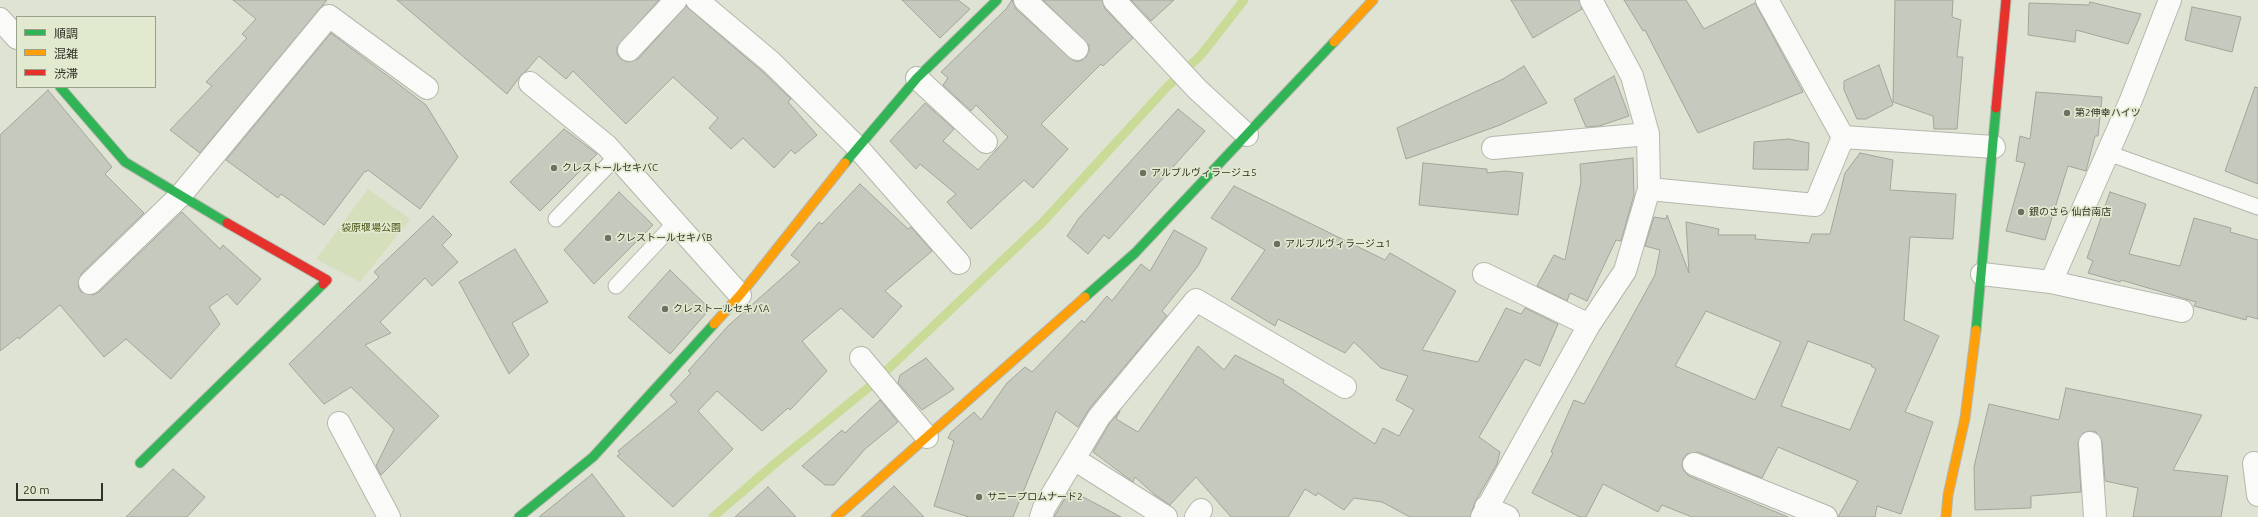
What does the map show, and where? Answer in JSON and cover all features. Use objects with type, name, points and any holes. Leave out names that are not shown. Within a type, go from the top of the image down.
[{"type":"street","points":[[629,50],[676,0]]},
{"type":"street","points":[[697,0],[771,62],[857,147],[959,263]]},
{"type":"street","points":[[519,517],[593,457],[740,295],[857,147],[917,78],[997,0]]},
{"type":"street","points":[[1025,0],[1077,49]]},
{"type":"street","points":[[1114,0],[1197,89],[1247,134]]},
{"type":"street","points":[[836,517],[1135,253],[1374,0]]},
{"type":"street","points":[[1508,517],[1484,512],[1589,324],[1625,271],[1649,189],[1648,134],[1632,76],[1591,0]]},
{"type":"street","points":[[1767,0],[1843,136]]},
{"type":"street","points":[[1946,517],[1948,495],[1966,410],[1982,274],[2006,0]]},
{"type":"street","points":[[2051,282],[2131,100],[2170,0]]},
{"type":"street","points":[[90,283],[180,196],[329,16],[427,88]]},
{"type":"street","points":[[0,19],[16,37]]},
{"type":"street","points":[[917,78],[986,142]]},
{"type":"street","points":[[530,83],[607,146],[617,156],[740,295]]},
{"type":"street","points":[[61,88],[125,162],[180,196],[327,280],[140,463]]},
{"type":"street","points":[[1493,148],[1648,134]]},
{"type":"street","points":[[1649,189],[1815,205],[1843,136]]},
{"type":"street","points":[[1843,136],[1994,147]]},
{"type":"street","points":[[1484,274],[1589,324]]},
{"type":"street","points":[[1982,274],[2051,282],[2182,311]]},
{"type":"street","points":[[1041,517],[1044,508],[1099,417],[1196,300],[1345,387]]},
{"type":"street","points":[[861,358],[927,437]]},
{"type":"street","points":[[340,423],[389,517]]},
{"type":"street","points":[[2090,443],[2096,517]]},
{"type":"street","points":[[1074,460],[1166,517]]},
{"type":"street","points":[[2254,463],[2258,495]]},
{"type":"street","points":[[1694,464],[1826,517]]},
{"type":"lane","points":[[2108,153],[2258,207]]},
{"type":"lane","points":[[556,219],[617,156]]},
{"type":"lane","points":[[616,286],[676,222]]},
{"type":"green space","name":"袋原堰場公園","points":[[368,189],[410,219],[360,282],[316,259]]},
{"type":"building","points":[[233,0],[327,0],[200,153],[170,130],[212,86],[206,82],[247,38],[242,34],[256,19]]},
{"type":"building","points":[[397,0],[659,0],[617,47],[617,54],[621,59],[627,62],[638,59],[686,6],[764,73],[791,99],[788,102],[817,135],[795,154],[791,150],[774,168],[743,138],[731,149],[709,128],[718,118],[673,77],[626,124],[573,71],[566,79],[539,56],[521,75],[507,94]]},
{"type":"building","points":[[902,0],[958,0],[970,9],[940,38]]},
{"type":"building","points":[[1012,0],[1016,9],[1074,61],[1080,61],[1086,57],[1089,51],[1089,45],[1043,0],[1102,0],[1105,9],[1133,38],[1103,66],[1101,64],[1041,124],[1068,149],[1033,188],[1024,180],[971,229],[947,202],[956,194],[920,164],[916,169],[890,141],[925,103],[954,129],[943,141],[978,170],[1008,137],[976,105],[971,111],[943,85],[948,78],[941,72],[1006,9]]},
{"type":"building","points":[[1131,0],[1174,0],[1151,21]]},
{"type":"building","points":[[1511,0],[1579,0],[1582,9],[1533,38]]},
{"type":"building","points":[[1624,0],[1686,0],[1704,29],[1755,3],[1803,92],[1698,133],[1645,30],[1643,31]]},
{"type":"building","points":[[1895,0],[1953,0],[1952,17],[1961,20],[1957,57],[1963,57],[1957,129],[1934,129],[1933,116],[1893,102]]},
{"type":"building","points":[[2090,2],[2141,14],[2128,44],[2076,30],[2075,42],[2028,35],[2029,3],[2089,5]]},
{"type":"building","points":[[2192,7],[2241,17],[2232,52],[2185,40]]},
{"type":"building","points":[[331,33],[426,105],[458,157],[420,209],[368,170],[366,172],[365,171],[324,225],[281,194],[278,198],[226,160]]},
{"type":"building","points":[[1879,65],[1893,105],[1866,119],[1857,119],[1844,90],[1844,81]]},
{"type":"building","points":[[1524,66],[1547,103],[1500,125],[1406,159],[1397,128],[1503,79]]},
{"type":"building","points":[[1614,76],[1629,116],[1599,126],[1586,127],[1574,99]]},
{"type":"building","points":[[2255,87],[2258,88],[2258,184],[2225,171]]},
{"type":"building","points":[[48,90],[112,167],[105,174],[144,213],[81,274],[78,286],[81,292],[93,295],[99,292],[182,212],[220,249],[223,245],[261,279],[237,305],[227,294],[209,307],[220,324],[171,379],[126,339],[104,357],[60,305],[19,339],[18,337],[0,351],[0,135]]},
{"type":"building","points":[[2036,92],[2102,97],[2098,136],[2095,136],[2086,171],[2068,166],[2045,240],[2006,231],[2025,163],[2016,161],[2020,136],[2030,139]]},
{"type":"building","name":"アルブルヴィラージュ5","points":[[1178,109],[1205,131],[1109,239],[1104,235],[1088,254],[1067,236],[1079,218]]},
{"type":"building","name":"クレストールセキバC","points":[[564,129],[597,154],[540,211],[510,182]]},
{"type":"building","points":[[1789,139],[1809,143],[1808,170],[1753,169],[1754,142]]},
{"type":"building","points":[[1860,153],[1893,160],[1890,190],[1956,194],[1953,239],[1910,237],[1904,320],[1939,336],[1905,412],[1933,422],[1901,514],[1877,506],[1875,517],[1838,517],[1858,481],[1778,447],[1762,478],[1698,452],[1687,454],[1683,459],[1682,465],[1684,471],[1689,476],[1788,517],[1692,517],[1662,505],[1658,512],[1603,484],[1586,517],[1580,517],[1532,493],[1553,453],[1551,452],[1574,400],[1584,404],[1655,275],[1660,250],[1645,246],[1654,217],[1666,219],[1667,215],[1689,273],[1686,222],[1719,229],[1718,235],[1756,235],[1755,239],[1809,243],[1812,234],[1830,234],[1845,173]],"holes":[[[1706,311],[1781,342],[1755,400],[1675,366]],[[1808,341],[1872,365],[1871,366],[1876,369],[1850,430],[1781,406]]]},
{"type":"building","points":[[1633,158],[1634,195],[1621,241],[1616,240],[1587,301],[1570,293],[1567,301],[1537,286],[1554,255],[1565,260],[1581,182],[1580,164]]},
{"type":"building","points":[[1423,163],[1487,169],[1487,173],[1505,171],[1523,173],[1518,215],[1419,205]]},
{"type":"building","points":[[860,184],[908,229],[911,227],[932,251],[885,291],[902,306],[873,338],[841,308],[802,341],[827,371],[790,410],[788,408],[762,431],[717,391],[698,411],[733,449],[673,507],[617,456],[620,454],[618,451],[677,402],[670,395],[691,373],[688,371],[728,326],[800,262],[791,255],[819,222],[822,224]]},
{"type":"building","points":[[1234,186],[1385,260],[1390,253],[1456,291],[1422,350],[1478,362],[1506,308],[1521,314],[1525,308],[1558,324],[1540,366],[1525,359],[1479,437],[1500,452],[1497,464],[1475,502],[1470,517],[1410,517],[1382,502],[1354,498],[1344,510],[1318,493],[1316,496],[1305,489],[1288,517],[1231,517],[1196,477],[1170,505],[1155,495],[1135,477],[1133,482],[1093,452],[1109,424],[1120,411],[1116,419],[1138,432],[1198,346],[1224,370],[1235,355],[1284,380],[1283,383],[1375,444],[1383,428],[1399,436],[1414,410],[1396,400],[1408,376],[1381,368],[1354,342],[1345,353],[1278,319],[1275,326],[1231,299],[1265,250],[1211,218]]},
{"type":"building","name":"クレストールセキバB","points":[[619,192],[653,225],[594,284],[564,250]]},
{"type":"building","points":[[2110,192],[2146,204],[2129,254],[2180,266],[2194,218],[2231,228],[2230,232],[2258,240],[2258,319],[2247,316],[2246,320],[2194,306],[2196,302],[2121,280],[2120,282],[2088,273],[2093,261],[2087,258]]},
{"type":"building","points":[[433,216],[452,235],[442,245],[458,262],[432,286],[425,278],[380,322],[391,333],[365,345],[439,416],[381,475],[376,466],[394,429],[351,387],[324,404],[289,364],[379,277],[374,272]]},
{"type":"building","points":[[1174,230],[1207,248],[1198,266],[1162,311],[1167,316],[1089,409],[1078,427],[1056,411],[1013,517],[969,517],[934,506],[954,441],[948,438],[951,432],[974,412],[981,420],[1007,383],[1025,367],[1032,372],[1082,320],[1084,323],[1107,296],[1112,301],[1141,264],[1150,271]]},
{"type":"building","points":[[515,249],[548,302],[512,323],[529,355],[509,374],[459,282]]},
{"type":"building","name":"クレストールセキバA","points":[[670,270],[710,309],[670,354],[628,317]]},
{"type":"building","points":[[926,358],[954,389],[922,410],[898,383],[900,375]]},
{"type":"building","points":[[2066,388],[2202,415],[2173,470],[2228,476],[2221,517],[2133,517],[2138,488],[2105,481],[2102,442],[2096,432],[2090,431],[2083,433],[2078,443],[2081,492],[2031,496],[2031,508],[1975,510],[1974,467],[1989,404],[2059,420]]},
{"type":"building","points":[[880,400],[898,422],[865,449],[834,485],[825,485],[802,466],[842,430],[845,433]]},
{"type":"building","points":[[173,469],[205,497],[187,517],[126,517]]},
{"type":"building","points":[[592,474],[625,517],[539,517],[591,475]]},
{"type":"building","points":[[894,486],[924,517],[861,517]]},
{"type":"building","points":[[768,487],[796,517],[735,517]]},
{"type":"building","points":[[1070,490],[1121,517],[1054,517]]},
{"type":"waterway","points":[[713,517],[772,466],[868,388],[1043,222],[1167,87],[1201,55],[1244,0]]},
{"type":"traffic: fast","points":[[845,163],[917,78],[997,0]]},
{"type":"traffic: fast","points":[[1085,297],[1135,253],[1334,42]]},
{"type":"traffic: fast","points":[[61,88],[125,162],[227,223]]},
{"type":"traffic: fast","points":[[1976,330],[1996,108]]},
{"type":"traffic: fast","points":[[140,463],[323,284]]},
{"type":"traffic: fast","points":[[519,517],[593,457],[714,324]]},
{"type":"traffic: slow","points":[[1334,42],[1373,0]]},
{"type":"traffic: slow","points":[[714,324],[740,295],[845,163]]},
{"type":"traffic: slow","points":[[836,517],[1085,297]]},
{"type":"traffic: slow","points":[[1946,517],[1948,495],[1965,418],[1976,330]]},
{"type":"traffic: jam","points":[[1996,108],[2006,0]]},
{"type":"traffic: jam","points":[[227,223],[327,280],[323,284]]},
{"type":"place","name":"第2伸幸ハイツ","points":[[2067,113]]},
{"type":"place","name":"クレストールセキバC","points":[[554,168]]},
{"type":"place","name":"アルブルヴィラージュ5","points":[[1143,173]]},
{"type":"place","name":"銀のさら 仙台南店","points":[[2021,212]]},
{"type":"place","name":"クレストールセキバB","points":[[608,238]]},
{"type":"place","name":"アルブルヴィラージュ1","points":[[1277,244]]},
{"type":"place","name":"クレストールセキバA","points":[[665,309]]},
{"type":"place","name":"サニープロムナード2","points":[[979,497]]}]
